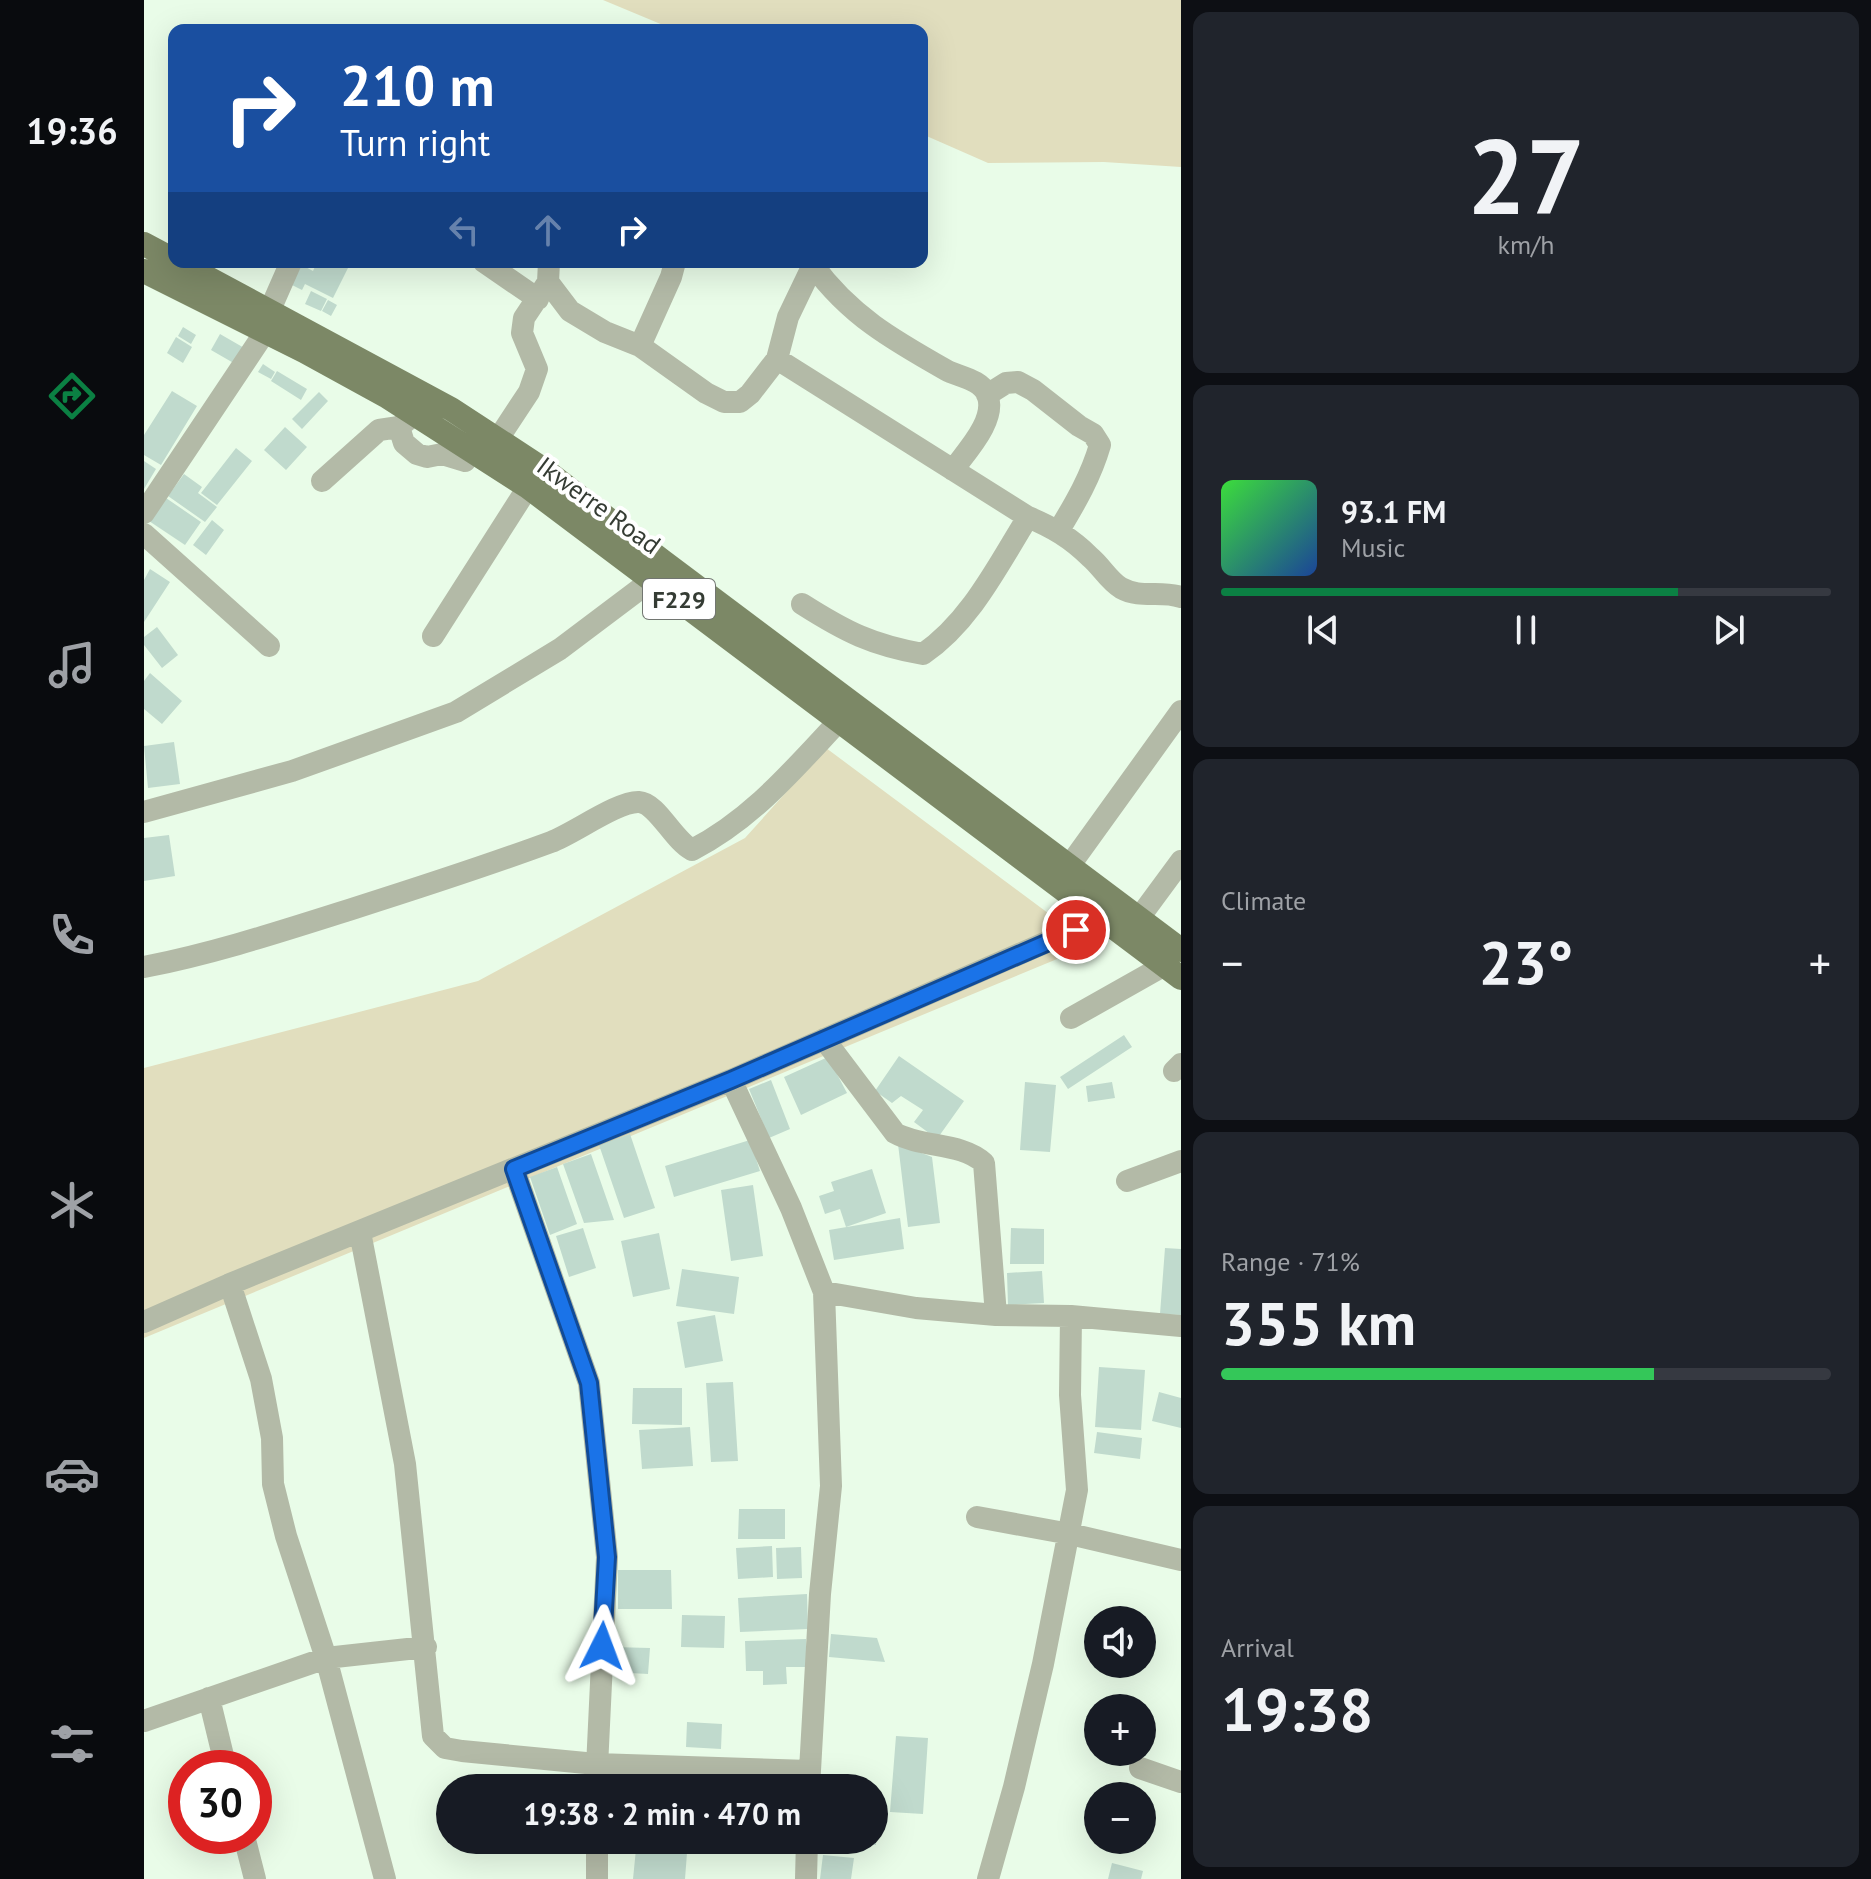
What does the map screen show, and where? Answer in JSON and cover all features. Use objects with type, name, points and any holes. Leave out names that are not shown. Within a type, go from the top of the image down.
[{"type":"main road","name":"Ikwerre Road","points":[[144,244],[168,257]]},
{"type":"main road","name":"Ikwerre Road","points":[[186,268],[407,420],[528,487],[838,722],[1104,917],[1176,964]]},
{"type":"main road","name":"Ikwerre Road","points":[[144,271],[267,322],[451,409],[546,471],[1139,918],[1176,964]]},
{"type":"street","points":[[144,513],[267,322],[289,268]]},
{"type":"street","points":[[503,268],[545,281],[570,311],[605,332],[640,346],[674,372],[724,402],[740,402],[750,394],[777,359],[788,317],[810,268]]},
{"type":"street","points":[[640,346],[673,268]]},
{"type":"street","points":[[816,268],[832,291],[862,318],[950,372],[976,382],[987,395],[989,412],[980,432],[953,470]]},
{"type":"street","points":[[498,439],[529,392],[537,369],[522,333],[524,318],[545,281]]},
{"type":"street","points":[[777,359],[1028,517],[1059,530],[1091,557],[1118,586],[1137,595],[1169,593],[1181,597]]},
{"type":"street","points":[[987,395],[1006,383],[1018,382],[1093,434],[1100,445],[1078,500],[1059,530]]},
{"type":"street","points":[[322,481],[379,430],[407,420],[404,443],[417,454],[427,457],[442,454],[465,461]]},
{"type":"street","points":[[433,636],[528,487]]},
{"type":"street","points":[[802,604],[843,631],[884,647],[923,654],[945,639],[977,598],[1028,517]]},
{"type":"street","points":[[144,534],[269,646]]},
{"type":"street","points":[[144,812],[292,771],[456,712],[560,649],[653,579]]},
{"type":"street","points":[[1070,865],[1181,711]]},
{"type":"street","points":[[144,967],[271,935],[428,884],[555,841],[613,810],[638,802],[660,816],[680,844],[692,850],[711,840],[767,799],[838,722]]},
{"type":"street","points":[[1139,918],[1181,861]]},
{"type":"street","points":[[144,1322],[731,1080],[1104,917]]},
{"type":"street","points":[[1071,1018],[1176,964]]},
{"type":"street","points":[[824,1039],[895,1133],[906,1139],[966,1153],[984,1163],[996,1315]]},
{"type":"street","points":[[731,1080],[791,1208],[824,1292],[831,1486],[820,1594],[809,1774]]},
{"type":"street","points":[[1127,1181],[1181,1161]]},
{"type":"street","points":[[514,1169],[589,1383],[607,1557],[596,1774]]},
{"type":"street","points":[[360,1232],[405,1464],[433,1736],[445,1748],[729,1774]]},
{"type":"street","points":[[230,1284],[261,1379],[272,1438],[273,1484],[283,1523],[326,1658],[385,1879]]},
{"type":"street","points":[[824,1292],[916,1308],[996,1315],[1071,1316],[1181,1326]]},
{"type":"street","points":[[988,1879],[1023,1752],[1077,1490],[1070,1395],[1071,1316]]},
{"type":"street","points":[[977,1517],[1070,1534],[1181,1560]]},
{"type":"street","points":[[144,1721],[326,1658],[426,1647]]},
{"type":"street","points":[[209,1698],[222,1750]]},
{"type":"street","points":[[1140,1768],[1181,1782]]},
{"type":"street","points":[[249,1854],[255,1879]]},
{"type":"street","points":[[597,1854],[597,1879]]},
{"type":"street","points":[[806,1879],[807,1854]]},
{"type":"shaded area","points":[[603,0],[1181,0],[1181,167],[1104,162],[988,163],[928,137],[928,24],[661,24]]},
{"type":"shaded area","points":[[826,748],[1091,945],[144,1338],[144,1068],[478,981],[745,838]]},
{"type":"building","points":[[298,268],[313,271],[314,268],[348,268],[333,298],[305,284],[302,290],[290,284]]},
{"type":"building","points":[[311,291],[327,299],[321,311],[305,304]]},
{"type":"building","points":[[328,300],[337,305],[331,316],[322,311]]},
{"type":"building","points":[[183,327],[196,335],[191,344],[178,336]]},
{"type":"building","points":[[220,334],[246,349],[237,365],[211,350]]},
{"type":"building","points":[[176,337],[192,347],[183,363],[167,353]]},
{"type":"building","points":[[263,364],[275,372],[271,379],[258,372]]},
{"type":"building","points":[[277,371],[307,389],[301,400],[271,381]]},
{"type":"building","points":[[172,391],[197,406],[161,465],[144,455],[144,435]]},
{"type":"building","points":[[319,392],[328,401],[302,429],[292,419]]},
{"type":"building","points":[[285,427],[307,447],[286,470],[264,450]]},
{"type":"building","points":[[236,448],[252,461],[217,505],[201,493]]},
{"type":"building","points":[[144,461],[156,469],[144,489]]},
{"type":"building","points":[[184,474],[202,487],[198,493],[217,507],[205,522],[168,496]]},
{"type":"building","points":[[166,498],[201,522],[185,545],[149,521]]},
{"type":"building","points":[[212,520],[224,530],[206,555],[193,545]]},
{"type":"building","points":[[150,569],[170,582],[144,622],[144,580]]},
{"type":"building","points":[[157,627],[178,655],[162,668],[144,645],[144,637]]},
{"type":"building","points":[[150,673],[182,701],[162,724],[144,709],[144,681]]},
{"type":"building","points":[[174,742],[180,784],[148,788],[144,746]]},
{"type":"building","points":[[169,835],[175,876],[144,881],[144,838]]},
{"type":"building","points":[[1124,1035],[1132,1047],[1068,1089],[1060,1077]]},
{"type":"building","points":[[899,1056],[964,1101],[937,1139],[914,1122],[923,1110],[901,1096],[892,1103],[875,1091]]},
{"type":"building","points":[[828,1057],[847,1093],[801,1115],[784,1077]]},
{"type":"building","points":[[771,1080],[790,1129],[769,1138],[749,1089]]},
{"type":"building","points":[[1025,1082],[1056,1085],[1050,1152],[1020,1150]]},
{"type":"building","points":[[1112,1082],[1115,1098],[1088,1102],[1086,1086]]},
{"type":"building","points":[[630,1134],[655,1208],[624,1218],[599,1145]]},
{"type":"building","points":[[750,1140],[760,1171],[674,1197],[665,1166]]},
{"type":"building","points":[[898,1144],[932,1157],[940,1223],[908,1227]]},
{"type":"building","points":[[591,1154],[614,1220],[584,1223],[563,1164]]},
{"type":"building","points":[[557,1167],[577,1224],[550,1235],[530,1177]]},
{"type":"building","points":[[872,1169],[886,1213],[846,1227],[840,1209],[825,1214],[819,1196],[834,1191],[831,1182]]},
{"type":"building","points":[[753,1185],[763,1256],[731,1261],[721,1190]]},
{"type":"building","points":[[900,1218],[904,1249],[834,1260],[829,1230]]},
{"type":"building","points":[[583,1228],[596,1268],[569,1277],[556,1236]]},
{"type":"building","points":[[1011,1228],[1044,1229],[1044,1264],[1010,1264]]},
{"type":"building","points":[[659,1233],[670,1289],[633,1297],[621,1241]]},
{"type":"building","points":[[1165,1248],[1181,1249],[1181,1315],[1160,1314]]},
{"type":"building","points":[[682,1269],[739,1277],[734,1314],[676,1306]]},
{"type":"building","points":[[1042,1271],[1044,1303],[1008,1305],[1007,1273]]},
{"type":"building","points":[[715,1315],[723,1361],[685,1368],[677,1322]]},
{"type":"building","points":[[1099,1367],[1145,1370],[1141,1430],[1095,1427]]},
{"type":"building","points":[[733,1382],[738,1461],[711,1462],[706,1383]]},
{"type":"building","points":[[633,1388],[682,1388],[682,1425],[632,1424]]},
{"type":"building","points":[[1159,1392],[1181,1398],[1181,1428],[1152,1421]]},
{"type":"building","points":[[690,1427],[693,1466],[642,1469],[639,1430]]},
{"type":"building","points":[[1097,1432],[1142,1438],[1140,1459],[1094,1453]]},
{"type":"building","points":[[739,1509],[785,1509],[785,1539],[738,1539]]},
{"type":"building","points":[[772,1546],[773,1577],[738,1579],[736,1548]]},
{"type":"building","points":[[801,1547],[802,1578],[777,1579],[776,1548]]},
{"type":"building","points":[[618,1570],[671,1570],[672,1609],[618,1609]]},
{"type":"building","points":[[807,1594],[808,1629],[740,1632],[738,1598]]},
{"type":"building","points":[[682,1615],[725,1616],[724,1648],[681,1647]]},
{"type":"building","points":[[831,1634],[877,1638],[885,1662],[829,1657]]},
{"type":"building","points":[[806,1639],[807,1667],[786,1667],[787,1684],[763,1685],[763,1671],[746,1671],[745,1641]]},
{"type":"building","points":[[612,1647],[650,1648],[648,1674],[611,1672]]},
{"type":"building","points":[[687,1722],[722,1724],[721,1749],[686,1747]]},
{"type":"building","points":[[896,1736],[928,1738],[923,1814],[890,1812]]},
{"type":"building","points":[[627,1771],[653,1772],[653,1774],[627,1774]]},
{"type":"building","points":[[636,1854],[687,1854],[685,1879],[633,1879]]},
{"type":"building","points":[[823,1855],[854,1858],[851,1879],[820,1879]]},
{"type":"building","points":[[1112,1863],[1143,1871],[1141,1879],[1108,1879]]},
{"type":"route","points":[[602,1646],[607,1557],[589,1383],[514,1169],[731,1080],[1076,930]]}]
